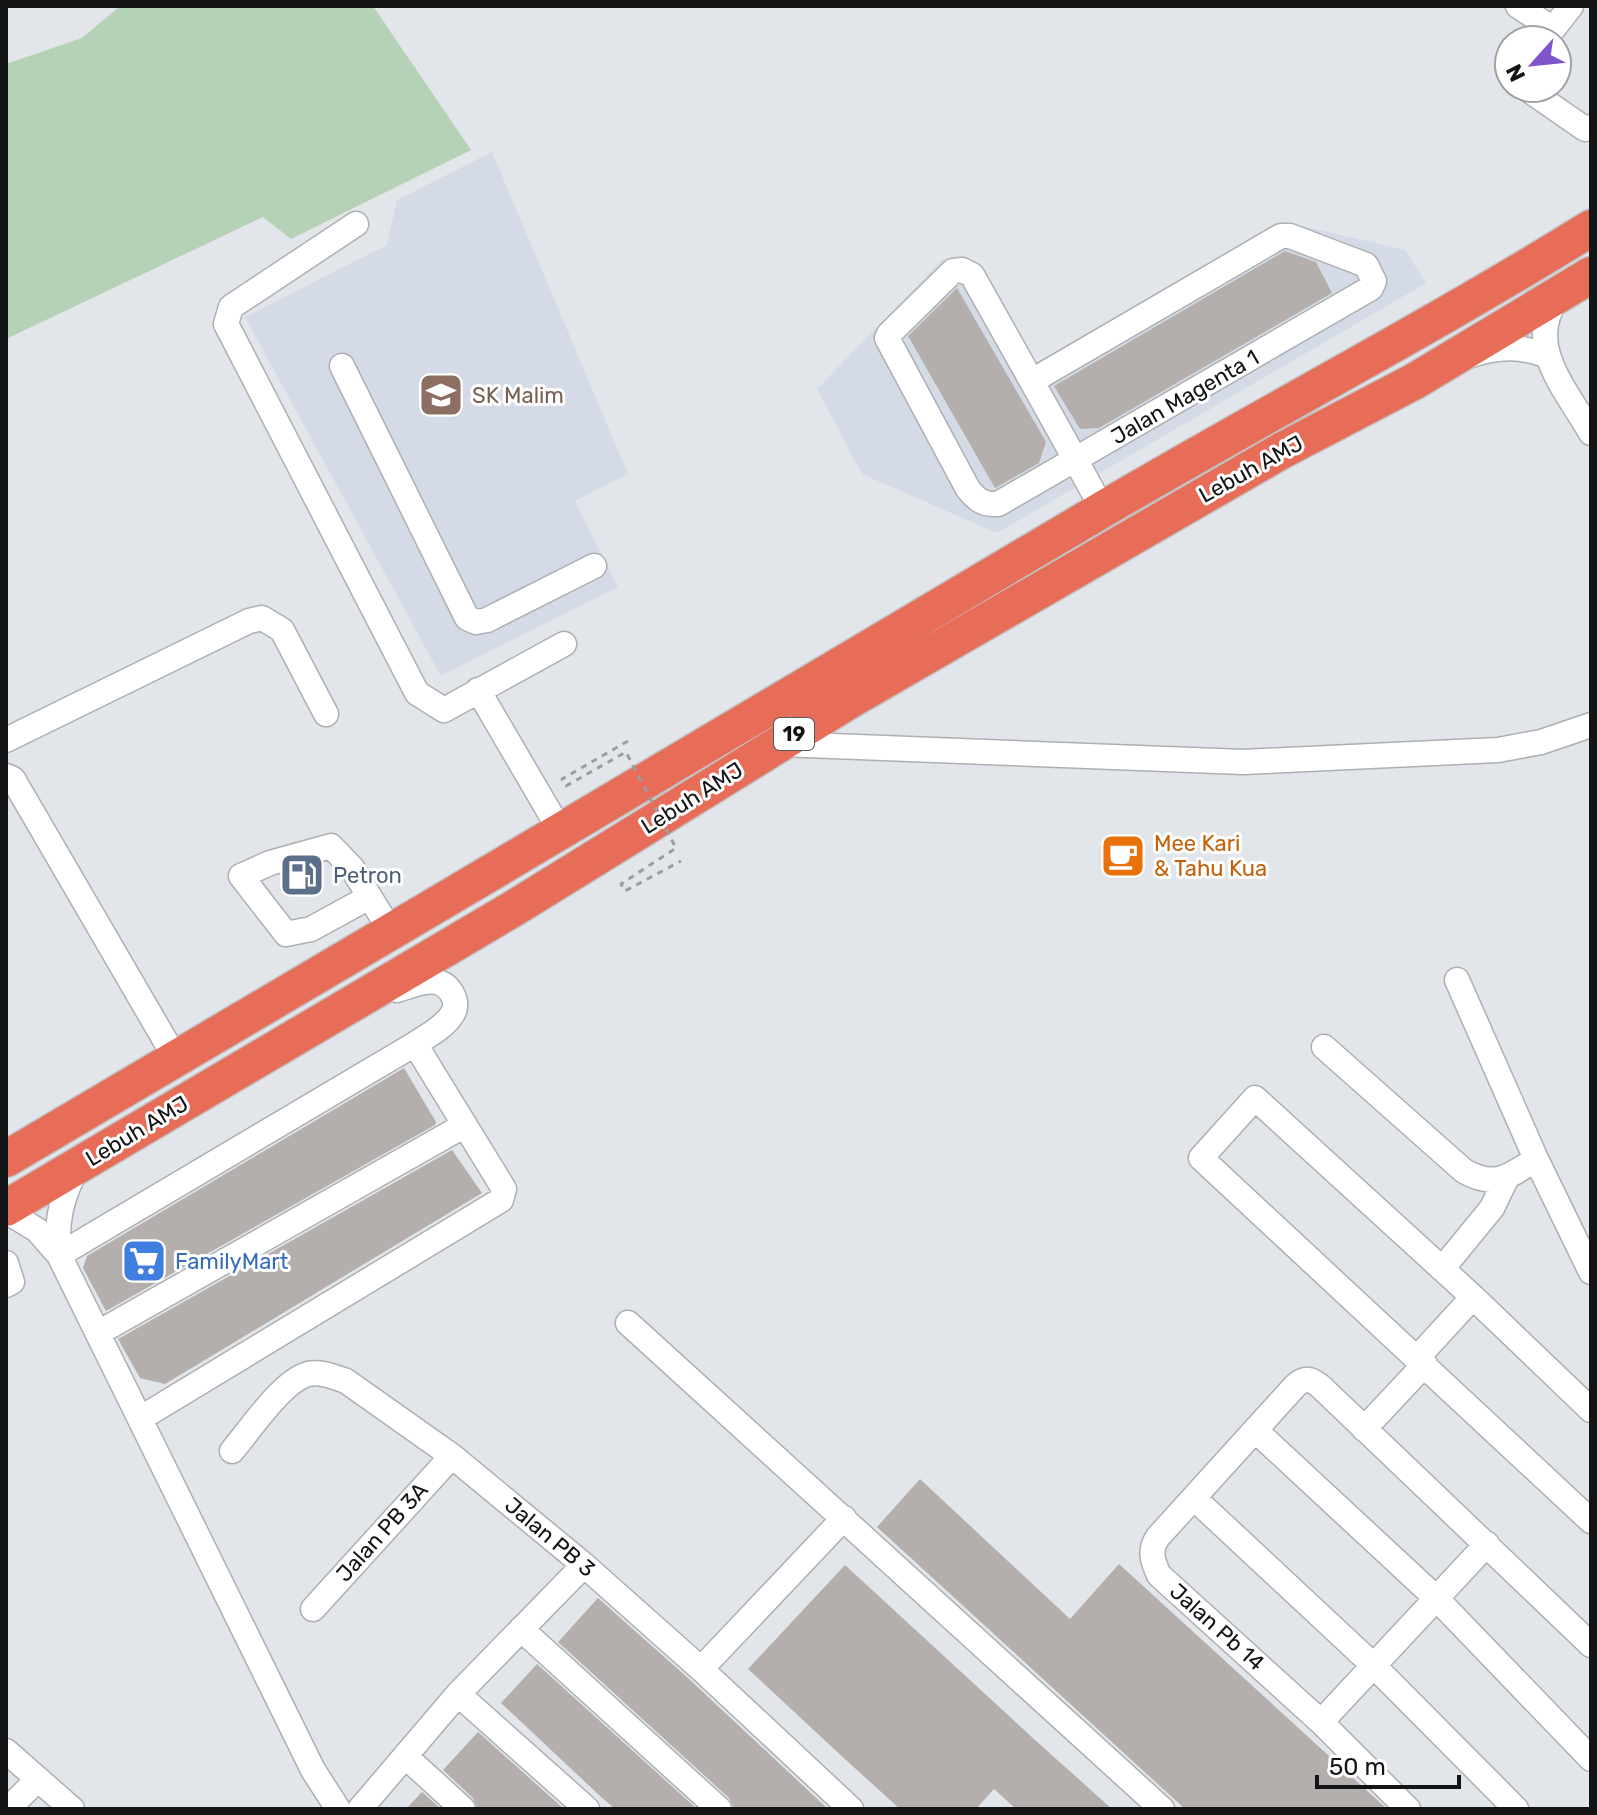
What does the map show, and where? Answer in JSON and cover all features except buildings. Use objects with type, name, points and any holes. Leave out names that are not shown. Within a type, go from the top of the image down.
[{"type":"highway","name":"Lebuh AMJ","points":[[6,1159],[1103,510],[1495,288],[1591,228]]},
{"type":"highway","name":"Lebuh AMJ","points":[[6,1210],[609,850],[865,691],[1227,482],[1445,363],[1576,284]]},
{"type":"street","points":[[1526,11],[1553,29],[1571,6]]},
{"type":"street","points":[[1549,104],[1585,129],[1591,127]]},
{"type":"street","points":[[356,224],[231,307],[226,324],[417,693],[444,710],[564,644]]},
{"type":"street","name":"Jalan Magenta 1","points":[[1281,236],[1290,236],[1366,265],[1374,281],[1371,288],[998,504],[987,505],[977,500],[968,489],[887,338],[953,271],[962,270],[972,275],[1032,381],[1281,236]]},
{"type":"street","points":[[1576,284],[1550,308],[1545,321],[1547,356],[1591,433]]},
{"type":"street","points":[[1445,363],[1476,353],[1512,347],[1530,349],[1547,356]]},
{"type":"street","points":[[342,366],[467,618],[476,622],[487,620],[594,566]]},
{"type":"street","points":[[1032,381],[1103,510]]},
{"type":"street","points":[[6,740],[249,621],[262,618],[282,630],[326,714]]},
{"type":"street","points":[[478,690],[561,832]]},
{"type":"street","points":[[779,744],[1243,762],[1498,750],[1541,742],[1591,725]]},
{"type":"street","points":[[6,776],[13,779],[176,1059]]},
{"type":"street","points":[[371,899],[311,929],[286,934],[241,876],[270,863],[331,846],[352,868],[392,933]]},
{"type":"street","points":[[1457,980],[1536,1159],[1591,1272]]},
{"type":"street","points":[[59,1255],[415,1044],[453,1015],[456,1005],[448,988],[431,981],[397,990],[380,986]]},
{"type":"street","points":[[141,1418],[501,1200],[504,1189],[415,1044]]},
{"type":"street","points":[[1324,1047],[1464,1171],[1495,1181],[1536,1159]]},
{"type":"street","points":[[1591,1410],[1473,1297],[1255,1098],[1201,1158],[1591,1521]]},
{"type":"street","points":[[98,1333],[465,1125]]},
{"type":"street","points":[[59,1255],[58,1218],[66,1189],[78,1166]]},
{"type":"street","points":[[1442,1269],[1492,1208],[1507,1177]]},
{"type":"street","points":[[6,1210],[44,1236],[59,1255],[313,1770],[338,1809]]},
{"type":"street","points":[[6,1263],[12,1282],[6,1285]]},
{"type":"street","points":[[1473,1297],[1364,1429],[1591,1645]]},
{"type":"street","points":[[628,1323],[1162,1809]]},
{"type":"street","name":"Jalan PB 3","points":[[232,1451],[289,1384],[308,1374],[326,1374],[346,1381],[452,1456],[584,1565],[851,1809]]},
{"type":"street","name":"Jalan Pb 14","points":[[1364,1429],[1311,1379],[1303,1379],[1152,1546],[1152,1561],[1159,1575],[1321,1722],[1408,1809]]},
{"type":"street","points":[[1255,1430],[1436,1598],[1591,1759]]},
{"type":"street","name":"Jalan PB 3A","points":[[313,1609],[452,1456]]},
{"type":"street","points":[[1194,1498],[1373,1665],[1516,1809]]},
{"type":"street","points":[[701,1669],[844,1518]]},
{"type":"street","points":[[1321,1722],[1487,1544]]},
{"type":"street","points":[[360,1809],[458,1694],[584,1565]]},
{"type":"street","points":[[521,1629],[719,1809]]},
{"type":"street","points":[[458,1694],[587,1809]]},
{"type":"street","points":[[6,1751],[72,1809]]},
{"type":"street","points":[[405,1756],[463,1809]]},
{"type":"street","points":[[8,1809],[38,1779]]},
{"type":"path","points":[[628,741],[562,779],[566,786],[626,752],[676,848],[621,884],[625,891],[681,861]]},
{"type":"shaded area","name":"SK Malim","points":[[492,152],[628,474],[575,501],[618,587],[441,676],[245,317],[387,245],[397,200]]},
{"type":"shaded area","points":[[1289,223],[1405,250],[1426,283],[997,533],[862,474],[817,389],[943,259],[976,264],[1036,364]]},
{"type":"green space","points":[[120,6],[373,6],[471,150],[291,239],[263,217],[6,339],[6,64],[82,38]]},
{"type":"place","name":"SK Malim","points":[[441,395]]},
{"type":"place","name":"Mee Kari & Tahu Kua","points":[[1123,856]]},
{"type":"place","name":"Petron","points":[[302,875]]},
{"type":"place","name":"FamilyMart","points":[[144,1261]]}]
